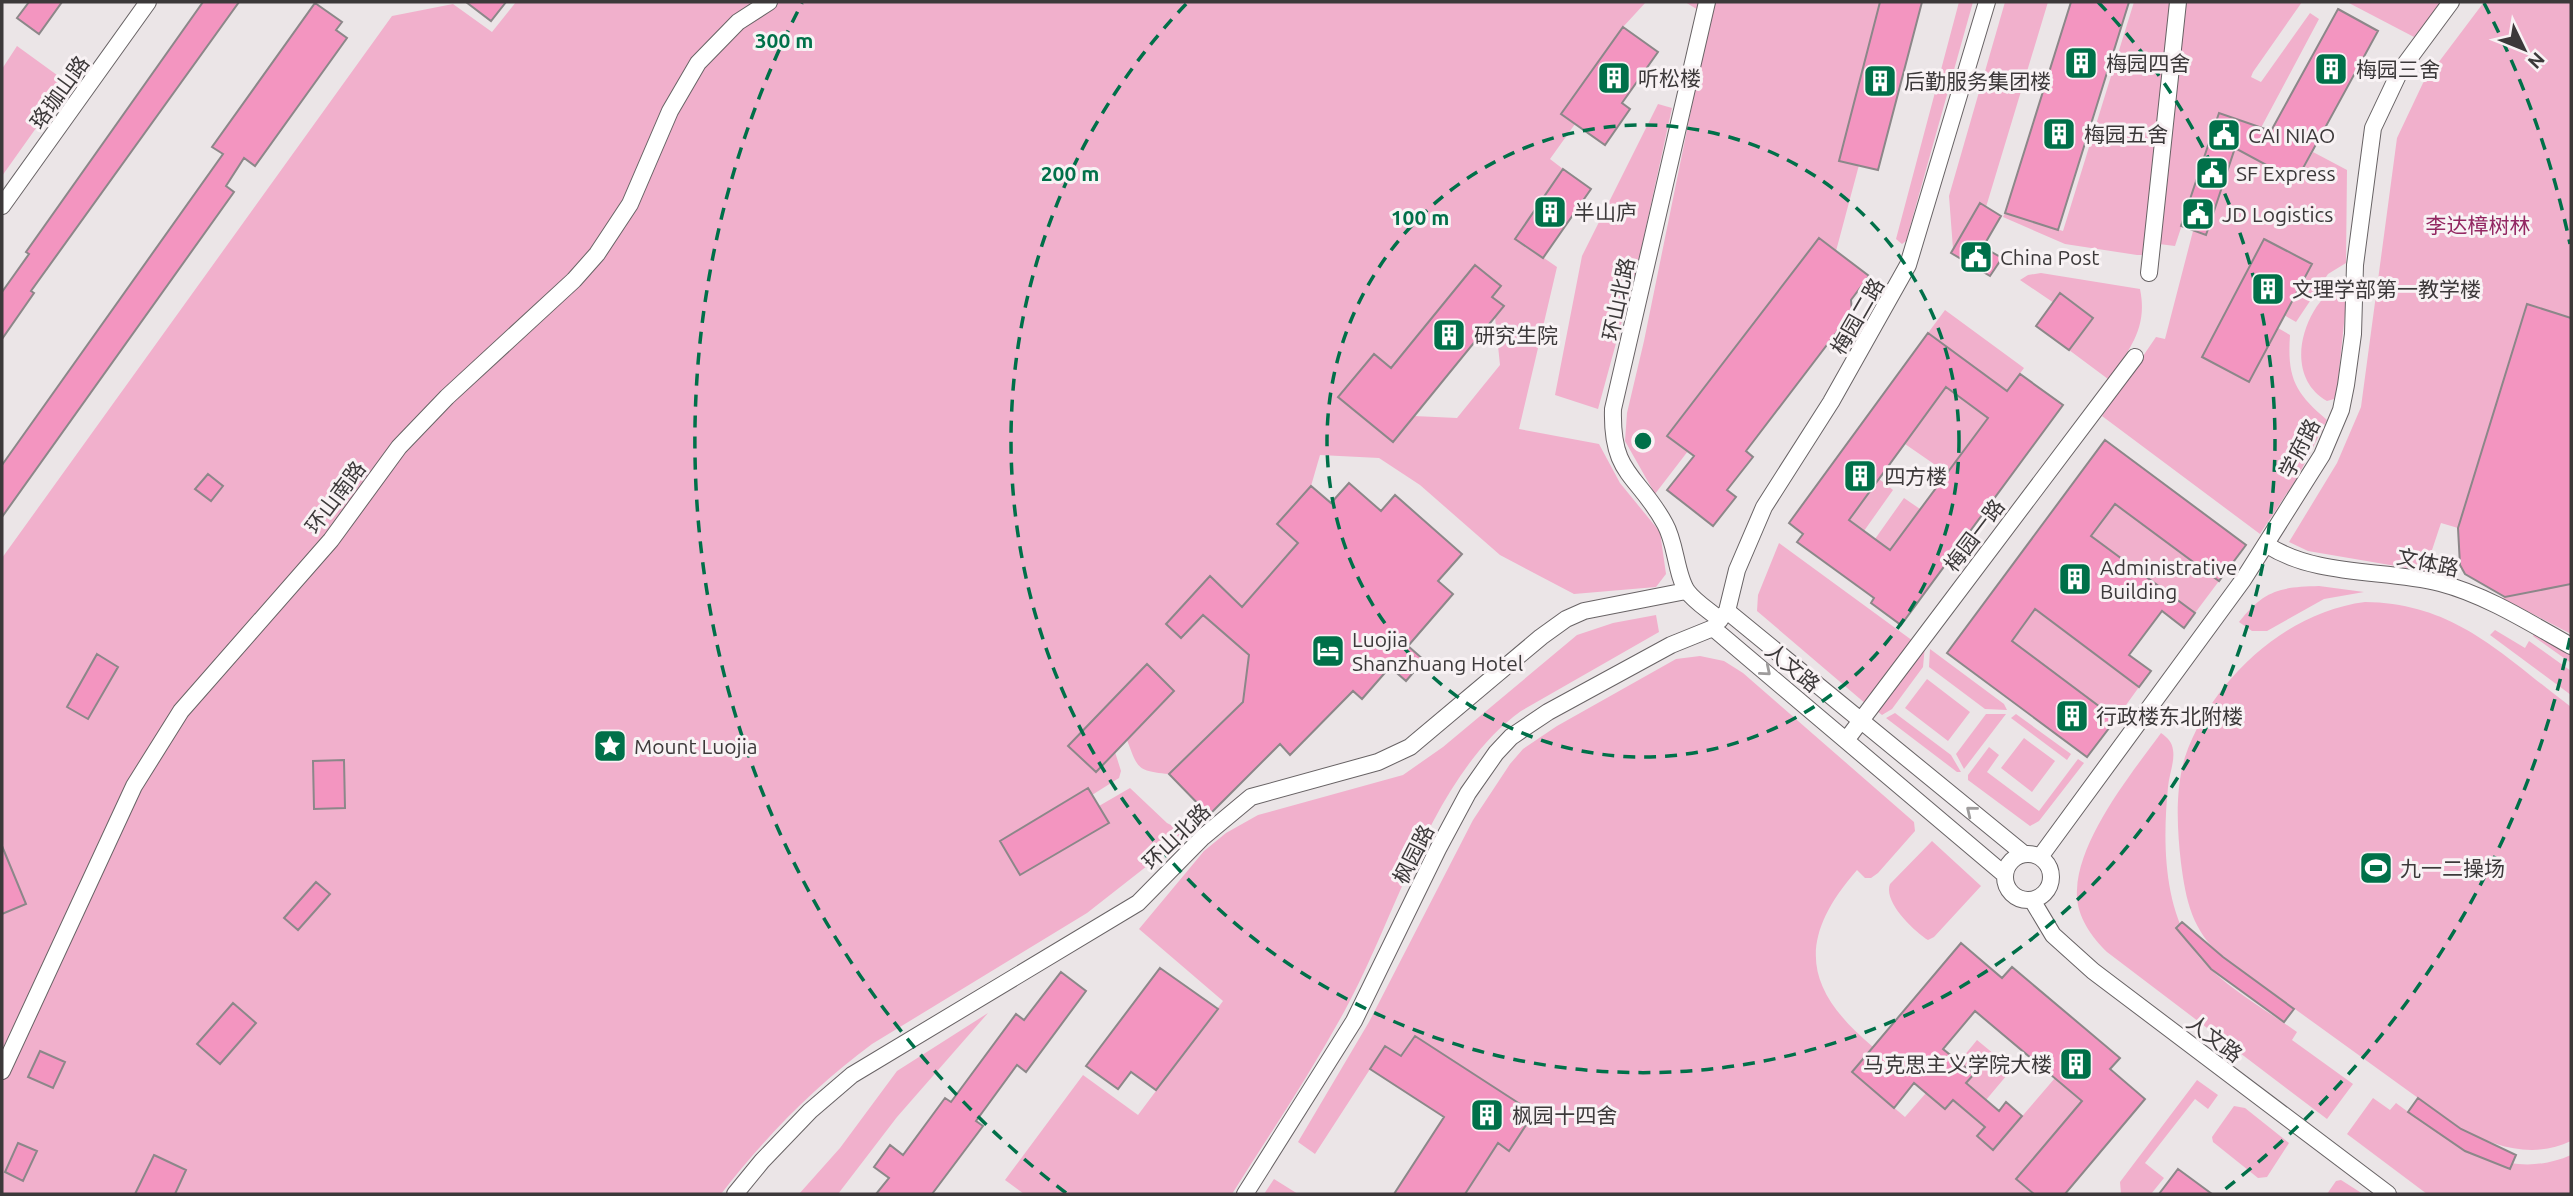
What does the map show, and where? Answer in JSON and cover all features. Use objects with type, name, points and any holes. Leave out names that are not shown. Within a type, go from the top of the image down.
[{"type":"street","name":"珞珈山路","points":[[2,206],[148,2]]},
{"type":"street","name":"环山南路","points":[[2,1071],[134,786],[181,711],[331,540],[399,447],[447,397],[574,280],[597,254],[630,204],[670,111],[698,63],[737,22],[769,2]]},
{"type":"street","name":"环山北路","points":[[735,1194],[810,1111],[852,1075],[878,1056],[1138,903],[1240,804],[1273,788],[1378,762],[1410,747],[1541,636],[1566,619],[1584,611],[1686,590],[1671,535],[1663,520],[1623,468],[1612,435],[1614,409],[1707,2]]},
{"type":"street","name":"梅园二路","points":[[1720,620],[1737,570],[1764,507],[1831,402],[1904,275],[1987,2]]},
{"type":"street","points":[[2149,273],[2178,2]]},
{"type":"street","name":"学府路","points":[[2032,855],[2267,545],[2322,454],[2344,399],[2353,334],[2355,265],[2373,128],[2400,71],[2451,2]]},
{"type":"street","name":"梅园一路","points":[[1846,739],[2135,357]]},
{"type":"street","name":"文体路","points":[[2267,545],[2302,562],[2423,580],[2455,588],[2511,613],[2571,646]]},
{"type":"street","points":[[1686,590],[1720,620],[1861,720],[2050,869],[2050,885],[2040,897],[2032,900],[2012,895],[2005,874],[2011,861],[2032,855]]},
{"type":"street","name":"人文路","points":[[1720,620],[1846,739],[2005,874]]},
{"type":"street","name":"枫园路","points":[[1245,1194],[1354,1021],[1438,849],[1468,793],[1496,753],[1511,737],[1548,712],[1720,620]]},
{"type":"street","name":"人文路","points":[[2032,900],[2053,935],[2093,971],[2388,1194]]},
{"type":"green space","points":[[516,2],[1646,2],[1623,27],[1562,114],[1575,124],[1550,159],[1563,169],[1515,238],[1557,267],[1519,429],[1599,444],[1620,483],[1660,532],[1666,574],[1656,587],[1574,594],[1500,555],[1420,485],[1379,458],[1320,455],[1311,486],[1277,524],[1298,543],[1221,630],[1249,655],[1243,702],[1169,774],[1150,772],[1137,763],[1127,740],[1174,691],[1148,665],[1115,752],[1121,771],[1119,778],[1092,795],[1088,789],[1000,842],[1020,875],[1108,823],[1099,806],[1130,788],[1167,823],[1182,831],[1184,837],[1087,913],[872,1044],[791,1114],[721,1194],[2,1194],[2,558],[392,16],[453,4],[492,32]],"holes":[[[1475,265],[1501,286],[1492,297],[1504,306],[1495,317],[1500,365],[1457,418],[1414,416],[1339,397],[1374,354],[1391,368]],[[1210,577],[1226,591],[1181,638],[1166,624]]]},
{"type":"green space","points":[[1685,2],[1880,2],[1839,160],[1859,165],[1836,251],[1819,238],[1667,435],[1688,451],[1655,494],[1625,441],[1627,413],[1710,17]]},
{"type":"green space","points":[[1959,2],[1973,2],[1906,241],[1902,244],[1896,239]]},
{"type":"green space","points":[[2005,2],[2048,2],[1986,207],[1980,204],[1953,249],[1949,196]]},
{"type":"green space","points":[[2134,2],[2170,2],[2143,255],[2065,244],[2003,217],[2005,213],[2063,231]]},
{"type":"green space","points":[[2183,2],[2302,2],[2253,72],[2251,77],[2261,82],[2310,13],[2319,19],[2247,154],[2296,181],[2313,152],[2347,170],[2346,263],[2328,274],[2296,322],[2284,315],[2312,264],[2264,239],[2202,357],[2249,382],[2278,328],[2290,335],[2290,363],[2295,384],[2307,401],[2327,420],[2297,478],[2260,534],[2102,416],[2156,337],[2165,339],[2193,231],[2206,235],[2244,122],[2219,113],[2175,246],[2159,244]]},
{"type":"green space","points":[[2347,2],[2442,2],[2414,37]]},
{"type":"green space","name":"李达樟树林","points":[[2484,2],[2571,2],[2571,318],[2528,305],[2458,528],[2441,523],[2425,571],[2308,551],[2289,542],[2337,463],[2361,407],[2397,138],[2423,83]]},
{"type":"green space","points":[[17,46],[68,83],[2,176],[2,69]]},
{"type":"green space","points":[[1658,104],[1672,108],[1639,259],[1598,409],[1555,395],[1582,256]]},
{"type":"green space","points":[[2041,273],[2140,289],[2142,303],[2139,327],[2130,348],[2108,379],[2069,350],[2093,317],[2061,294],[2054,303],[2020,280],[2028,275]]},
{"type":"green space","points":[[2345,280],[2348,284],[2337,391],[2334,399],[2327,401],[2313,389],[2304,374],[2301,357],[2303,339],[2318,304]]},
{"type":"green space","points":[[1945,310],[2024,368],[2007,391],[1928,333]]},
{"type":"green space","points":[[1946,387],[1988,418],[1947,473],[1905,444]]},
{"type":"green space","points":[[1879,479],[1893,490],[1864,531],[1849,520]]},
{"type":"green space","points":[[1904,498],[1920,509],[1890,550],[1875,539]]},
{"type":"green space","points":[[2115,504],[2219,581],[2195,613],[2091,536]]},
{"type":"green space","points":[[1779,543],[1913,641],[1866,704],[1757,611],[1758,595]]},
{"type":"green space","points":[[2571,584],[2571,634],[2502,598]]},
{"type":"green space","points":[[2319,586],[2364,592],[2324,599],[2267,631],[2252,631],[2239,622],[2257,603],[2274,592]]},
{"type":"green space","name":"九一二操场","points":[[2365,602],[2397,605],[2452,622],[2500,652],[2571,707],[2571,1141],[2529,1150],[2487,1141],[2461,1129],[2223,957],[2204,937],[2192,914],[2181,863],[2178,810],[2185,757],[2197,729],[2232,677],[2280,635],[2335,608]]},
{"type":"green space","points":[[2035,609],[2139,687],[2116,719],[2058,675],[2029,714],[2007,698],[2036,659],[2012,641]]},
{"type":"green space","points":[[1656,615],[1659,632],[1521,711],[1490,738],[1463,772],[1419,850],[1344,1012],[1232,1194],[1024,1194],[1005,1180],[1083,1075],[1138,1115],[1223,1001],[1139,929],[1204,851],[1226,833],[1258,815],[1403,775],[1443,747],[1577,635],[1613,623]]},
{"type":"green space","points":[[2495,630],[2525,648],[2529,641],[2571,671],[2571,695],[2490,635]]},
{"type":"green space","points":[[2535,632],[2571,654],[2571,663],[2533,636]]},
{"type":"green space","points":[[1925,645],[1923,667],[1892,709],[1882,715],[1877,711]]},
{"type":"green space","points":[[1930,649],[2004,704],[2007,710],[1985,709],[1929,667]]},
{"type":"green space","points":[[1700,656],[1724,661],[1743,673],[1914,822],[1915,831],[1878,873],[1871,878],[1865,878],[1857,870],[1837,895],[1824,919],[1817,941],[1816,963],[1822,984],[1833,1005],[1850,1026],[1873,1047],[1852,1072],[1905,1117],[1926,1093],[1944,1108],[1953,1100],[1985,1127],[1977,1136],[1993,1150],[2055,1078],[2082,1101],[2016,1179],[2034,1194],[1465,1194],[1498,1143],[1509,1150],[1534,1113],[1415,1036],[1401,1056],[1385,1046],[1315,1154],[1298,1142],[1369,1022],[1473,820],[1510,764],[1523,749],[1557,726],[1676,659]]},
{"type":"green space","points":[[1927,679],[1970,712],[1948,741],[1905,708]]},
{"type":"green space","points":[[1895,713],[1951,755],[1961,772],[1957,772],[1886,718]]},
{"type":"green space","points":[[1986,714],[2006,714],[1964,769],[1956,754]]},
{"type":"green space","points":[[2016,714],[2071,754],[2067,760],[2011,718]]},
{"type":"green space","points":[[2161,733],[2169,740],[2173,750],[2166,807],[2166,847],[2170,888],[2181,926],[2199,957],[2224,981],[2297,1032],[2292,1040],[2353,1084],[2327,1119],[2107,952],[2095,939],[2081,916],[2077,890],[2087,849],[2108,807]]},
{"type":"green space","points":[[2024,738],[2055,761],[2032,792],[2001,768]]},
{"type":"green space","points":[[1989,747],[1999,755],[1987,772],[2039,811],[2078,759],[2084,763],[2039,821],[2030,826],[1968,780],[1968,775]]},
{"type":"green space","points":[[1932,841],[1981,886],[1934,937],[1928,940],[1901,915],[1889,891],[1890,884]]},
{"type":"green space","points":[[988,1013],[897,1117],[838,1194],[799,1194],[840,1148],[897,1071]]},
{"type":"green space","points":[[1977,1040],[2012,1069],[1986,1100],[1966,1083],[1973,1074],[1959,1062]]},
{"type":"green space","points":[[2197,1080],[2218,1095],[2208,1109],[2195,1099],[2145,1163],[2164,1178],[2151,1194],[2121,1194],[2120,1182]]},
{"type":"green space","points":[[2373,1098],[2390,1110],[2396,1103],[2456,1143],[2500,1161],[2547,1163],[2571,1155],[2571,1194],[2427,1194],[2347,1134]]},
{"type":"green space","points":[[2234,1106],[2245,1108],[2289,1143],[2267,1177],[2258,1178],[2213,1142],[2212,1137]]},
{"type":"green space","points":[[1274,1179],[1298,1194],[1264,1194]]},
{"type":"green space","points":[[2341,1180],[2363,1194],[2327,1194],[2336,1181]]},
{"type":"building","points":[[29,2],[62,2],[39,34],[17,18]]},
{"type":"building","points":[[203,2],[239,2],[31,291],[34,293],[2,339],[2,292],[29,254],[26,252]]},
{"type":"building","points":[[466,2],[506,2],[491,21]]},
{"type":"building","name":"后勤服务集团楼","points":[[1880,2],[1922,2],[1878,170],[1839,161]]},
{"type":"building","points":[[2071,2],[2129,2],[2058,230],[2005,213]]},
{"type":"building","points":[[315,3],[342,22],[336,30],[347,38],[255,166],[244,158],[226,186],[234,192],[2,517],[2,465],[223,154],[212,147]]},
{"type":"building","name":"梅园三舍","points":[[2338,9],[2378,31],[2296,181],[2235,148],[2206,235],[2181,226],[2219,113],[2271,131]]},
{"type":"building","name":"听松楼","points":[[1623,27],[1658,52],[1622,103],[1630,109],[1605,145],[1561,114]]},
{"type":"building","name":"半山庐","points":[[1563,169],[1591,189],[1543,258],[1515,239]]},
{"type":"building","points":[[1980,203],[2001,216],[1983,247],[2002,258],[1990,276],[1951,253]]},
{"type":"building","points":[[1819,238],[1869,276],[1851,300],[1852,312],[1746,451],[1753,457],[1727,490],[1736,497],[1713,526],[1667,490],[1694,456],[1667,436]]},
{"type":"building","name":"文理学部第一教学楼","points":[[2264,239],[2312,264],[2249,382],[2202,357]]},
{"type":"building","name":"研究生院","points":[[1475,265],[1501,286],[1492,297],[1504,306],[1393,442],[1338,397],[1374,354],[1391,368]]},
{"type":"building","points":[[2060,293],[2093,318],[2069,350],[2036,326]]},
{"type":"building","points":[[2527,304],[2571,318],[2571,584],[2505,597],[2465,574],[2460,565],[2458,528]]},
{"type":"building","name":"四方楼","points":[[1928,333],[2007,391],[2020,374],[2063,405],[1901,625],[1871,603],[1874,598],[1797,542],[1803,534],[1789,523]],"holes":[[[1946,387],[1988,418],[1890,550],[1849,520]]]},
{"type":"building","name":"Administrative Building","points":[[2105,440],[2246,545],[2219,581],[2115,504],[2091,536],[2195,613],[2184,628],[2162,611],[2129,655],[2151,671],[2139,687],[2035,609],[2012,641],[2116,719],[2087,757],[1947,653]]},
{"type":"building","points":[[208,474],[223,486],[211,501],[195,489]]},
{"type":"building","name":"Luojia Shanzhuang Hotel","points":[[1349,483],[1381,511],[1395,495],[1462,554],[1438,581],[1453,594],[1408,646],[1424,660],[1406,681],[1390,667],[1362,699],[1353,691],[1290,755],[1280,744],[1209,815],[1169,774],[1243,702],[1249,655],[1203,615],[1181,638],[1166,624],[1210,576],[1242,607],[1298,543],[1277,524],[1311,486],[1331,503]]},
{"type":"building","points":[[97,654],[118,667],[88,719],[67,707]]},
{"type":"building","points":[[1147,664],[1174,691],[1096,772],[1068,746]]},
{"type":"building","points":[[344,760],[345,808],[314,809],[313,761]]},
{"type":"building","points":[[1088,788],[1109,823],[1020,875],[1000,841]]},
{"type":"building","points":[[2,846],[26,904],[2,914]]},
{"type":"building","points":[[316,882],[330,894],[298,930],[284,918]]},
{"type":"building","points":[[2182,922],[2223,957],[2294,1009],[2284,1022],[2211,969],[2176,928]]},
{"type":"building","name":"马克思主义学院大楼","points":[[1961,943],[2002,978],[2012,967],[2120,1058],[2110,1069],[2145,1099],[2065,1194],[2034,1194],[2016,1179],[2082,1101],[1975,1011],[1943,1049],[1974,1074],[1966,1083],[1999,1111],[2006,1102],[2022,1116],[1993,1150],[1977,1136],[1985,1127],[1953,1100],[1945,1109],[1914,1083],[1894,1108],[1852,1072]]},
{"type":"building","points":[[1160,968],[1218,1009],[1156,1090],[1131,1072],[1118,1089],[1086,1066]]},
{"type":"building","points":[[1061,972],[1086,991],[1026,1072],[1017,1065],[976,1121],[983,1126],[932,1194],[876,1194],[889,1178],[874,1167],[890,1145],[903,1155],[945,1098],[951,1102],[1016,1014],[1024,1020]]},
{"type":"building","points":[[233,1003],[256,1023],[220,1064],[197,1044]]},
{"type":"building","name":"枫园十四舍","points":[[1415,1036],[1534,1113],[1509,1151],[1498,1143],[1465,1194],[1394,1194],[1444,1117],[1370,1069],[1385,1046],[1401,1056]]},
{"type":"building","points":[[40,1051],[65,1062],[53,1088],[28,1077]]},
{"type":"building","points":[[2418,1098],[2461,1129],[2516,1155],[2510,1169],[2465,1151],[2408,1112]]},
{"type":"building","points":[[18,1143],[37,1151],[23,1181],[5,1172]]},
{"type":"building","points":[[154,1155],[186,1170],[175,1194],[135,1194]]},
{"type":"building","points":[[2178,1169],[2212,1194],[2159,1194]]},
{"type":"place","name":"梅园四舍","points":[[2081,63]]},
{"type":"place","name":"梅园三舍","points":[[2331,69]]},
{"type":"place","name":"听松楼","points":[[1614,78]]},
{"type":"place","name":"后勤服务集团楼","points":[[1880,81]]},
{"type":"place","name":"梅园五舍","points":[[2059,134]]},
{"type":"place","name":"CAI NIAO","points":[[2224,135]]},
{"type":"place","name":"SF Express","points":[[2212,173]]},
{"type":"place","name":"半山庐","points":[[1550,212]]},
{"type":"place","name":"JD Logistics","points":[[2198,214]]},
{"type":"place","name":"China Post","points":[[1976,257]]},
{"type":"place","name":"文理学部第一教学楼","points":[[2268,289]]},
{"type":"place","name":"研究生院","points":[[1449,335]]},
{"type":"place","name":"四方楼","points":[[1860,476]]},
{"type":"place","name":"Administrative Building","points":[[2075,579]]},
{"type":"place","name":"Luojia Shanzhuang Hotel","points":[[1328,651]]},
{"type":"place","name":"行政楼东北附楼","points":[[2072,716]]},
{"type":"place","name":"Mount Luojia","points":[[610,746]]},
{"type":"place","name":"九一二操场","points":[[2376,868]]},
{"type":"place","name":"马克思主义学院大楼","points":[[2076,1064]]},
{"type":"place","name":"枫园十四舍","points":[[1487,1115]]}]
